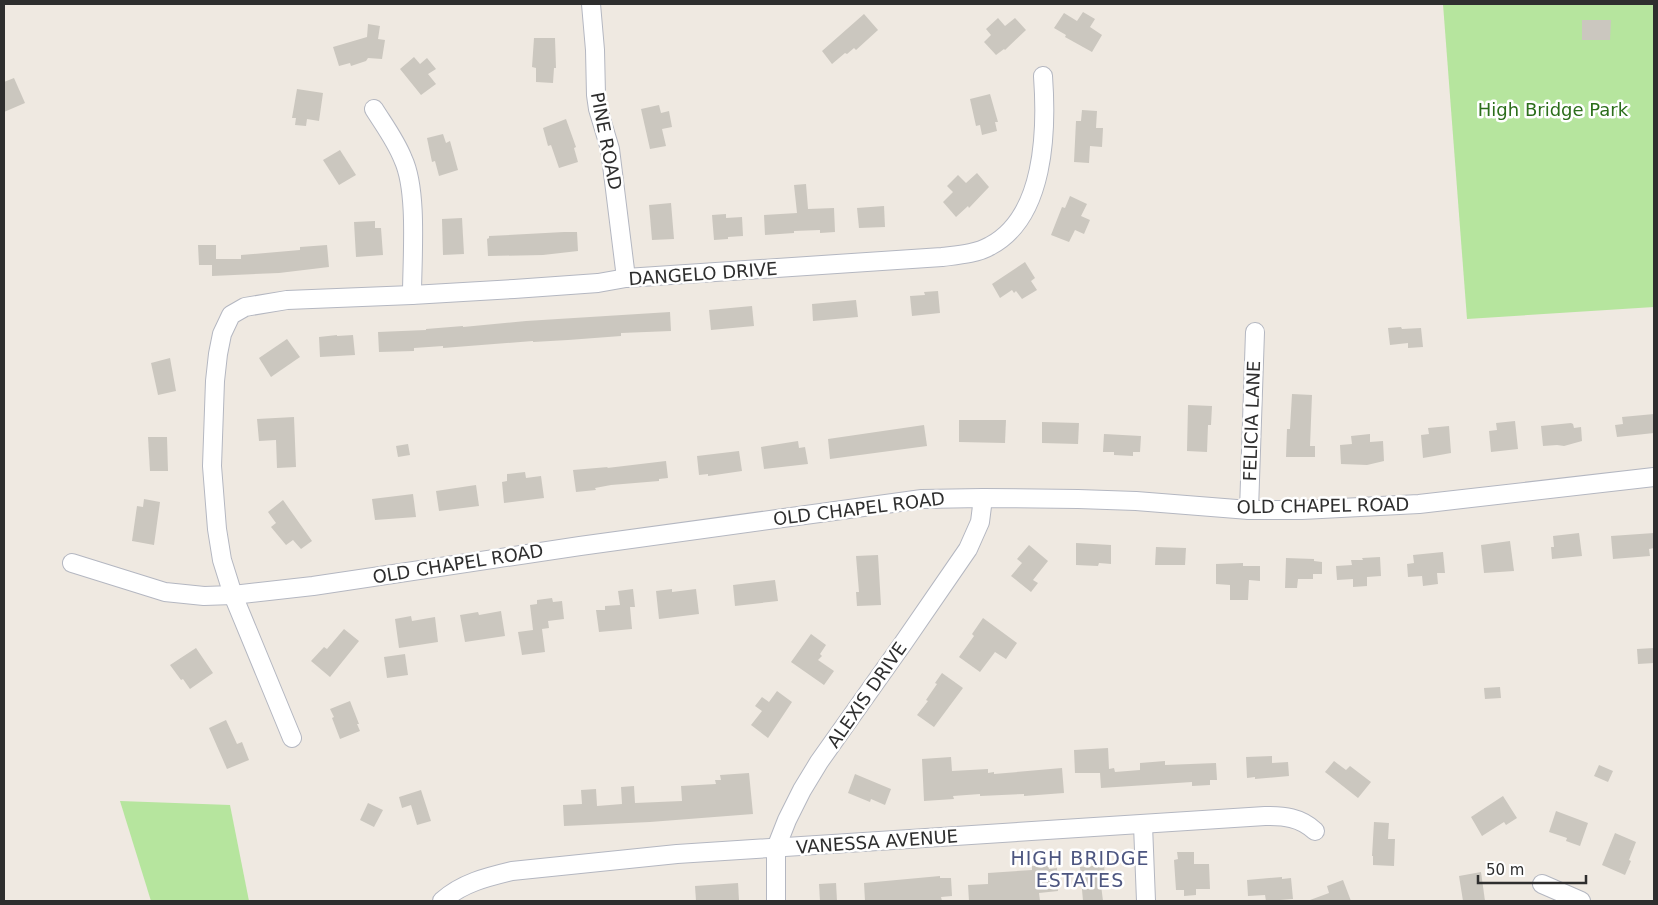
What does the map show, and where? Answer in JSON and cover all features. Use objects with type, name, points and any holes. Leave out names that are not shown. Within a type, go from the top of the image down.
[{"type":"street","name":"PINE ROAD","points":[[591,4],[596,95],[598,109],[610,149],[626,278]]},
{"type":"street","name":"DANGELO DRIVE","points":[[233,595],[222,560],[215,510],[212,466],[218,354],[222,334],[231,315],[245,307],[287,300],[412,295],[598,283],[626,278],[942,257],[975,252],[990,246],[1009,233],[1017,223],[1031,195],[1041,162],[1045,101],[1044,76]]},
{"type":"street","points":[[374,109],[404,159],[409,179],[412,207],[412,295]]},
{"type":"street","name":"FELICIA LANE","points":[[1249,510],[1255,332]]},
{"type":"street","name":"OLD CHAPEL ROAD","points":[[72,564],[165,592],[204,596],[233,595],[313,586],[580,546],[922,500],[984,498],[1136,501],[1249,510],[1302,510],[1419,504],[1654,477]]},
{"type":"street","name":"ALEXIS DRIVE","points":[[776,901],[776,848],[795,805],[819,762],[968,549],[980,522],[984,498]]},
{"type":"street","points":[[233,595],[292,738]]},
{"type":"street","name":"VANESSA AVENUE","points":[[442,901],[475,881],[512,871],[668,855],[1277,816],[1303,822],[1315,831]]},
{"type":"street","points":[[1143,825],[1146,901]]},
{"type":"street","points":[[1542,884],[1580,901]]},
{"type":"green space","name":"High Bridge Park","points":[[1443,4],[1654,4],[1654,307],[1467,319]]},
{"type":"green space","points":[[120,801],[230,805],[249,901],[151,901]]},
{"type":"building","points":[[1083,12],[1095,19],[1090,27],[1102,35],[1092,52],[1065,37],[1066,35],[1054,28],[1064,13],[1077,21]]},
{"type":"building","points":[[864,14],[878,30],[856,50],[854,48],[847,54],[845,53],[832,64],[822,51]]},
{"type":"building","points":[[998,18],[1005,26],[1015,18],[1026,30],[1005,50],[996,55],[984,42],[991,35],[986,29]]},
{"type":"building","points":[[1582,20],[1611,20],[1610,40],[1582,40]]},
{"type":"building","points":[[368,24],[380,26],[378,39],[385,40],[382,59],[368,58],[366,61],[351,66],[350,63],[339,66],[333,47],[367,37]]},
{"type":"building","points":[[534,38],[555,38],[556,68],[554,68],[553,83],[536,82],[536,68],[532,67]]},
{"type":"building","points":[[414,57],[420,64],[427,58],[436,69],[428,74],[436,84],[421,95],[400,69]]},
{"type":"building","points":[[14,78],[25,103],[4,112],[4,82]]},
{"type":"building","points":[[297,89],[323,93],[319,121],[307,119],[306,126],[295,125],[296,118],[292,118]]},
{"type":"building","points":[[990,94],[998,122],[995,122],[997,131],[982,135],[980,125],[976,126],[970,99]]},
{"type":"building","points":[[659,105],[661,113],[669,111],[672,127],[662,129],[666,146],[650,149],[641,109]]},
{"type":"building","points":[[1082,110],[1097,111],[1096,128],[1103,128],[1102,147],[1090,146],[1089,163],[1074,162],[1076,121],[1081,121]]},
{"type":"building","points":[[566,119],[576,147],[574,148],[578,162],[559,168],[551,145],[548,146],[543,128]]},
{"type":"building","points":[[443,134],[446,143],[450,141],[458,170],[439,176],[435,161],[432,162],[427,138]]},
{"type":"building","points":[[340,150],[356,175],[339,185],[323,160]]},
{"type":"building","points":[[977,173],[989,187],[969,208],[968,206],[956,217],[943,202],[953,192],[947,186],[958,175],[966,183]]},
{"type":"building","points":[[806,184],[808,209],[834,208],[835,232],[820,233],[820,230],[794,231],[794,233],[765,235],[764,215],[797,213],[794,185]]},
{"type":"building","points":[[1070,196],[1087,204],[1081,216],[1090,220],[1084,234],[1075,230],[1069,242],[1051,235],[1062,207],[1065,208]]},
{"type":"building","points":[[671,203],[674,239],[652,240],[649,205]]},
{"type":"building","points":[[884,206],[885,227],[859,228],[857,208]]},
{"type":"building","points":[[726,214],[726,218],[742,217],[743,236],[714,240],[712,215]]},
{"type":"building","points":[[462,218],[464,254],[443,255],[442,219]]},
{"type":"building","points":[[375,221],[375,228],[381,228],[383,255],[356,257],[354,222]]},
{"type":"building","points":[[577,232],[578,251],[543,255],[488,256],[487,239],[489,236]]},
{"type":"building","points":[[198,245],[216,245],[216,259],[241,259],[241,255],[300,250],[300,247],[327,245],[329,267],[279,273],[212,276],[212,265],[199,265]]},
{"type":"building","points":[[1025,262],[1035,278],[1031,281],[1037,290],[1022,299],[1016,291],[1014,293],[1012,290],[1000,298],[992,284]]},
{"type":"building","points":[[938,291],[940,313],[912,316],[910,296],[925,295],[924,292]]},
{"type":"building","points":[[856,300],[858,317],[813,321],[812,304]]},
{"type":"building","points":[[752,306],[754,326],[711,330],[709,310]]},
{"type":"building","points":[[670,312],[671,331],[621,333],[621,336],[443,348],[443,346],[414,348],[414,351],[379,352],[378,332]]},
{"type":"building","points":[[1401,327],[1402,329],[1421,328],[1423,347],[1408,348],[1408,343],[1390,345],[1388,328]]},
{"type":"building","points":[[353,335],[355,355],[320,357],[319,337]]},
{"type":"building","points":[[287,339],[300,357],[271,377],[259,358]]},
{"type":"building","points":[[170,358],[176,391],[158,395],[151,363]]},
{"type":"building","points":[[1292,394],[1312,395],[1310,446],[1315,446],[1315,457],[1286,457],[1287,429],[1290,429]]},
{"type":"building","points":[[1188,405],[1212,406],[1211,425],[1208,425],[1207,452],[1187,451]]},
{"type":"building","points":[[1654,414],[1654,433],[1617,437],[1615,425],[1623,424],[1622,417]]},
{"type":"building","points":[[294,417],[296,467],[277,468],[276,440],[259,441],[257,419]]},
{"type":"building","points":[[959,420],[1006,420],[1005,443],[959,442]]},
{"type":"building","points":[[1515,421],[1518,449],[1491,452],[1489,431],[1497,430],[1496,423]]},
{"type":"building","points":[[1042,422],[1079,423],[1078,444],[1042,443]]},
{"type":"building","points":[[1571,423],[1574,428],[1581,427],[1582,441],[1564,446],[1543,446],[1541,426]]},
{"type":"building","points":[[924,425],[927,446],[830,459],[828,439]]},
{"type":"building","points":[[1449,426],[1451,453],[1423,458],[1421,435],[1429,434],[1428,428]]},
{"type":"building","points":[[1104,434],[1141,436],[1140,452],[1133,452],[1133,456],[1114,455],[1114,452],[1103,452]]},
{"type":"building","points":[[1370,434],[1370,442],[1383,441],[1384,461],[1367,465],[1341,464],[1340,445],[1352,444],[1351,436]]},
{"type":"building","points":[[148,437],[167,437],[168,471],[150,471]]},
{"type":"building","points":[[798,441],[799,448],[805,447],[808,464],[764,469],[761,447]]},
{"type":"building","points":[[408,444],[410,455],[398,457],[396,446]]},
{"type":"building","points":[[739,451],[742,471],[708,476],[708,474],[699,475],[697,456]]},
{"type":"building","points":[[666,461],[668,478],[659,479],[659,481],[611,485],[595,488],[596,490],[576,492],[573,470]]},
{"type":"building","points":[[525,472],[526,478],[541,476],[544,498],[504,503],[502,482],[507,481],[507,474]]},
{"type":"building","points":[[476,485],[479,506],[439,511],[436,491]]},
{"type":"building","points":[[413,494],[416,517],[375,520],[372,499]]},
{"type":"building","points":[[144,499],[160,502],[154,545],[132,541],[137,506],[143,507]]},
{"type":"building","points":[[283,500],[312,541],[301,549],[293,540],[286,545],[271,527],[276,523],[268,512]]},
{"type":"building","points":[[1579,533],[1582,556],[1552,559],[1551,547],[1554,547],[1553,536]]},
{"type":"building","points":[[1654,533],[1654,548],[1649,549],[1650,556],[1613,559],[1611,536]]},
{"type":"building","points":[[1510,541],[1514,571],[1484,573],[1481,545]]},
{"type":"building","points":[[1076,543],[1111,545],[1111,564],[1099,563],[1098,566],[1076,565]]},
{"type":"building","points":[[1029,545],[1048,561],[1033,580],[1038,583],[1031,592],[1011,576],[1022,563],[1017,559]]},
{"type":"building","points":[[1156,547],[1186,548],[1185,565],[1155,565]]},
{"type":"building","points":[[1443,552],[1445,573],[1437,573],[1438,584],[1423,586],[1422,576],[1408,577],[1407,564],[1414,563],[1413,555]]},
{"type":"building","points":[[878,555],[881,605],[857,606],[856,592],[859,592],[856,556]]},
{"type":"building","points":[[1380,557],[1381,576],[1367,577],[1367,586],[1353,587],[1353,579],[1337,580],[1336,566],[1352,565],[1351,560]]},
{"type":"building","points":[[1286,558],[1314,559],[1314,561],[1322,562],[1322,574],[1313,574],[1313,579],[1298,579],[1297,588],[1285,588]]},
{"type":"building","points":[[1243,563],[1243,566],[1260,566],[1260,581],[1249,580],[1248,600],[1230,600],[1230,585],[1216,584],[1216,564]]},
{"type":"building","points":[[775,580],[778,601],[735,606],[733,585]]},
{"type":"building","points":[[633,589],[635,607],[630,607],[632,629],[599,632],[596,610],[605,610],[605,606],[620,605],[618,591]]},
{"type":"building","points":[[672,589],[672,592],[696,589],[699,614],[659,619],[656,591]]},
{"type":"building","points":[[552,598],[553,602],[562,601],[564,619],[548,621],[549,628],[542,629],[545,652],[522,655],[518,632],[533,630],[530,605],[537,604],[537,600]]},
{"type":"building","points":[[501,611],[505,636],[465,642],[460,615],[478,612],[479,615]]},
{"type":"building","points":[[411,616],[412,621],[435,617],[438,642],[399,648],[395,619]]},
{"type":"building","points":[[983,618],[1017,643],[1006,659],[995,652],[980,672],[959,657],[974,636],[972,634]]},
{"type":"building","points":[[344,629],[359,641],[330,677],[311,661],[324,647],[327,649]]},
{"type":"building","points":[[811,634],[826,645],[820,654],[822,656],[818,660],[834,671],[824,685],[791,662]]},
{"type":"building","points":[[196,648],[213,673],[190,689],[170,665]]},
{"type":"building","points":[[1654,648],[1654,663],[1638,664],[1637,649]]},
{"type":"building","points":[[405,654],[408,675],[387,678],[384,657]]},
{"type":"building","points":[[942,673],[963,688],[934,727],[917,715],[928,701],[926,700]]},
{"type":"building","points":[[1500,687],[1501,698],[1485,699],[1484,688]]},
{"type":"building","points":[[777,691],[792,702],[768,738],[751,725],[762,711],[755,706],[762,697],[769,702]]},
{"type":"building","points":[[350,701],[360,731],[340,739],[330,709]]},
{"type":"building","points":[[226,720],[237,744],[242,742],[249,760],[227,769],[209,728]]},
{"type":"building","points":[[1108,748],[1109,769],[1114,768],[1115,772],[1140,770],[1140,763],[1165,761],[1165,765],[1216,763],[1217,780],[1210,780],[1210,785],[1192,786],[1192,782],[1101,788],[1100,773],[1075,773],[1074,750]]},
{"type":"building","points":[[1272,756],[1272,763],[1288,762],[1289,776],[1247,778],[1246,757]]},
{"type":"building","points":[[951,757],[952,771],[988,769],[988,773],[994,772],[994,774],[1062,768],[1064,793],[1024,796],[1024,794],[980,796],[980,794],[953,796],[954,799],[924,801],[922,759]]},
{"type":"building","points":[[1334,761],[1346,770],[1350,766],[1371,782],[1358,798],[1325,772]]},
{"type":"building","points":[[1599,765],[1613,771],[1608,782],[1594,776]]},
{"type":"building","points":[[749,773],[753,814],[564,826],[563,805],[582,804],[581,790],[596,789],[597,806],[622,804],[621,787],[634,786],[635,803],[682,801],[681,786],[716,784],[715,780],[721,780],[720,775]]},
{"type":"building","points":[[855,774],[891,789],[885,805],[871,799],[870,802],[848,793]]},
{"type":"building","points":[[421,790],[431,821],[417,825],[411,805],[402,808],[399,797]]},
{"type":"building","points":[[1503,796],[1517,818],[1506,825],[1504,822],[1482,836],[1471,817]]},
{"type":"building","points":[[368,803],[383,810],[374,827],[360,820]]},
{"type":"building","points":[[1556,811],[1588,823],[1580,846],[1566,841],[1567,838],[1549,832]]},
{"type":"building","points":[[1374,822],[1389,823],[1388,839],[1395,839],[1394,866],[1373,865]]},
{"type":"building","points":[[1615,833],[1636,842],[1625,875],[1602,865]]},
{"type":"building","points":[[1177,852],[1194,852],[1194,864],[1209,864],[1210,889],[1196,889],[1196,895],[1184,896],[1184,890],[1176,890],[1174,860],[1178,859]]},
{"type":"building","points":[[1048,865],[1049,869],[1057,868],[1058,891],[1039,893],[1040,901],[969,901],[968,885],[988,884],[988,873],[1032,870],[1032,866]]},
{"type":"building","points":[[1104,865],[1106,885],[1101,885],[1103,901],[1083,901],[1080,867]]},
{"type":"building","points":[[1481,872],[1485,901],[1463,901],[1459,876]]},
{"type":"building","points":[[940,876],[940,878],[951,878],[952,896],[941,897],[942,901],[865,901],[864,883]]},
{"type":"building","points":[[1282,877],[1282,879],[1291,878],[1293,899],[1266,901],[1265,895],[1248,896],[1247,880]]},
{"type":"building","points":[[1343,880],[1351,901],[1310,901],[1329,893],[1327,886]]},
{"type":"building","points":[[738,883],[739,900],[696,901],[695,886]]},
{"type":"building","points":[[836,883],[837,901],[820,901],[819,884]]},
{"type":"district","name":"HIGH BRIDGE ESTATES","points":[[1080,869]]}]
